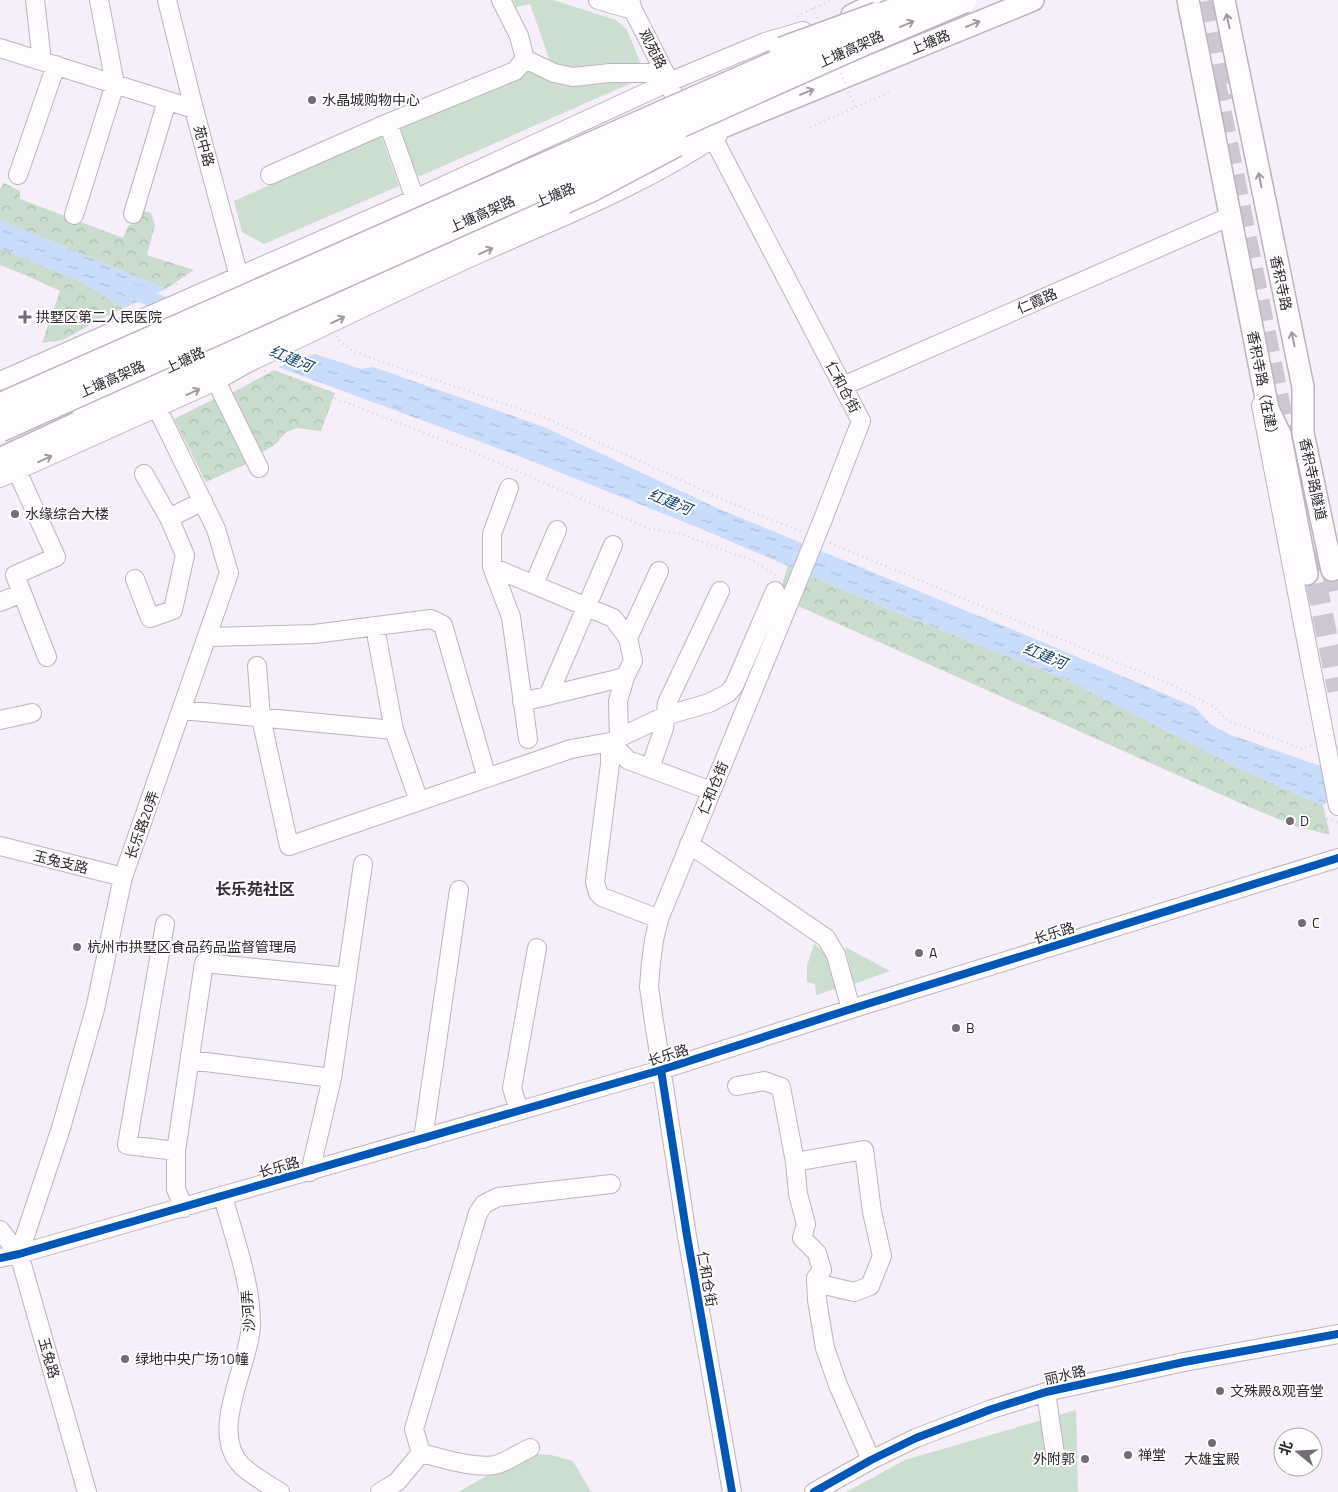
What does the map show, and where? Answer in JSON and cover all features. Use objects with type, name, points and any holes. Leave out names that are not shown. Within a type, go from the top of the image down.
[{"type":"highway","name":"上塘高架路","points":[[0,429],[865,42],[964,0]]},
{"type":"highway","name":"上塘高架路","points":[[0,406],[916,1]]},
{"type":"highway","points":[[0,391],[696,80],[916,1]]},
{"type":"highway","points":[[9,466],[327,309],[593,188],[865,42]]},
{"type":"main road","points":[[0,397],[183,308],[241,284],[670,84],[846,18],[883,0]]},
{"type":"main road","name":"上塘路","points":[[0,440],[148,378],[526,206],[712,135],[740,120],[1033,0]]},
{"type":"main road","name":"香积寺路（在建）","points":[[1188,0],[1228,217],[1268,409]]},
{"type":"main road","name":"香积寺路","points":[[1224,0],[1303,387]]},
{"type":"main road","name":"香积寺路隧道","points":[[1303,387],[1303,433],[1336,563]]},
{"type":"main road","name":"香积寺路隧道","points":[[1268,409],[1280,434],[1307,574]]},
{"type":"street","points":[[18,175],[49,63],[35,0]]},
{"type":"street","points":[[74,215],[114,84],[99,0]]},
{"type":"street","name":"苑中路","points":[[167,0],[241,284]]},
{"type":"street","points":[[501,0],[519,36],[525,59],[554,73],[573,77],[610,73],[670,84]]},
{"type":"street","points":[[598,0],[632,5]]},
{"type":"street","points":[[1179,0],[1228,217],[1334,770],[1338,806]]},
{"type":"street","name":"观苑路","points":[[632,5],[670,84]]},
{"type":"street","points":[[0,48],[194,109]]},
{"type":"street","points":[[270,175],[388,123],[515,71],[525,59]]},
{"type":"street","points":[[241,284],[414,199],[670,84]]},
{"type":"street","points":[[133,214],[167,101]]},
{"type":"street","points":[[388,123],[414,199]]},
{"type":"street","points":[[0,478],[9,466],[157,408],[448,267],[636,184],[698,149],[712,135]]},
{"type":"street","name":"仁和仓街","points":[[712,135],[861,422],[659,919],[654,940],[650,987],[661,1070],[687,1236],[732,1492]]},
{"type":"street","name":"仁霞路","points":[[843,386],[1228,217]]},
{"type":"street","points":[[0,381],[183,308]]},
{"type":"street","points":[[216,381],[259,468]]},
{"type":"street","name":"长乐路20弄","points":[[19,1254],[61,1128],[95,1009],[123,877],[229,573],[216,530],[157,408]]},
{"type":"street","name":"香积寺路（在建）","points":[[1268,409],[1334,770]]},
{"type":"street","points":[[9,466],[56,557],[15,576],[47,658]]},
{"type":"street","points":[[135,579],[150,618],[173,610],[185,555],[169,518],[144,474]]},
{"type":"street","points":[[509,488],[492,534],[492,566],[511,617],[528,739]]},
{"type":"street","points":[[169,518],[203,501]]},
{"type":"street","points":[[534,584],[557,530]]},
{"type":"street","points":[[548,696],[585,606],[613,545]]},
{"type":"street","points":[[492,566],[613,618],[628,638],[633,661],[625,677],[618,701],[595,882],[601,904],[659,919]]},
{"type":"street","points":[[628,638],[659,571]]},
{"type":"street","points":[[650,768],[664,728],[667,703],[720,590]]},
{"type":"street","points":[[257,666],[261,718],[289,846],[571,749],[614,740],[666,716],[709,703],[728,693],[734,686],[775,591]]},
{"type":"street","points":[[0,602],[22,594]]},
{"type":"street","points":[[208,637],[314,634],[431,619],[443,625],[487,778]]},
{"type":"street","points":[[377,638],[394,730],[419,801]]},
{"type":"street","points":[[522,702],[625,677]]},
{"type":"street","points":[[182,710],[394,730]]},
{"type":"street","points":[[0,720],[32,713]]},
{"type":"street","points":[[614,740],[628,760],[711,792]]},
{"type":"street","points":[[689,844],[826,938],[836,955],[851,1009]]},
{"type":"street","name":"玉兔支路","points":[[0,846],[123,877]]},
{"type":"street","name":"长乐路","points":[[0,1258],[184,1208],[661,1070],[1338,858]]},
{"type":"street","points":[[310,1172],[332,1078],[363,864]]},
{"type":"street","points":[[423,1139],[458,890]]},
{"type":"street","points":[[165,924],[127,1144],[176,1151]]},
{"type":"street","points":[[519,1111],[512,1088],[537,948]]},
{"type":"street","points":[[184,1208],[176,1189],[176,1151],[204,963],[347,977]]},
{"type":"street","points":[[190,1060],[332,1078]]},
{"type":"street","points":[[737,1086],[764,1081],[780,1087],[795,1162],[798,1194],[806,1224],[802,1238],[817,1253],[822,1270],[816,1278],[816,1283],[825,1348],[838,1385],[871,1460]]},
{"type":"street","points":[[795,1162],[864,1150],[872,1212],[882,1256],[870,1286],[854,1292],[816,1283]]},
{"type":"street","points":[[421,1453],[414,1429],[478,1213],[484,1204],[498,1196],[611,1184]]},
{"type":"street","name":"沙河弄","points":[[223,1196],[250,1296],[250,1337],[232,1401],[228,1426],[233,1453],[242,1465],[280,1492]]},
{"type":"street","name":"玉兔路","points":[[0,1230],[19,1254],[87,1492]]},
{"type":"street","name":"丽水路","points":[[814,1492],[871,1460],[916,1438],[1046,1392],[1174,1364],[1338,1334]]},
{"type":"street","points":[[1046,1392],[1055,1454]]},
{"type":"street","points":[[421,1453],[486,1466],[497,1464],[530,1448]]},
{"type":"street","points":[[380,1492],[397,1482],[421,1453]]},
{"type":"path","points":[[810,127],[890,92]]},
{"type":"path","points":[[0,212],[183,308]]},
{"type":"green space","points":[[513,0],[553,0],[616,20],[627,30],[641,64],[609,63],[572,67],[550,61],[530,4],[516,7]]},
{"type":"green space","points":[[526,69],[551,81],[636,81],[418,177],[399,129],[516,80]]},
{"type":"green space","points":[[381,135],[399,186],[264,244],[242,232],[234,201]]},
{"type":"green space","points":[[4,183],[20,191],[20,199],[123,238],[128,226],[137,222],[144,211],[151,213],[155,225],[147,255],[194,270],[166,289],[0,220],[0,189]]},
{"type":"green space","points":[[0,248],[80,281],[124,308],[63,340],[42,343],[60,291],[0,265]]},
{"type":"green space","points":[[274,370],[335,393],[321,431],[297,428],[285,433],[277,443],[261,453],[232,393]]},
{"type":"green space","points":[[216,398],[246,464],[206,482],[174,419]]},
{"type":"green space","points":[[788,566],[886,608],[1070,681],[1239,768],[1323,806],[1330,835],[1295,826],[1240,803],[778,597]]},
{"type":"green space","points":[[814,944],[827,958],[838,988],[816,995],[815,984],[807,982],[807,966]]},
{"type":"green space","points":[[845,947],[890,971],[854,984]]},
{"type":"green space","points":[[1076,1410],[1078,1492],[846,1492],[905,1460]]},
{"type":"green space","points":[[531,1454],[551,1455],[573,1461],[591,1492],[458,1492],[492,1473]]},
{"type":"water","points":[[0,220],[166,289],[124,308],[80,281],[0,248]]},
{"type":"water","points":[[315,354],[361,369],[373,367],[544,427],[719,509],[1195,707],[1210,724],[1231,735],[1329,769],[1338,786],[1323,806],[1239,768],[1070,681],[886,608],[697,527],[524,458],[278,367]]},
{"type":"waterway","name":"红建河","points":[[130,290],[200,320]]},
{"type":"waterway","name":"红建河","points":[[265,348],[313,369]]},
{"type":"tunnel","points":[[1211,0],[1230,99]]},
{"type":"tunnel","points":[[1215,81],[1287,441]]},
{"type":"tunnel","points":[[1310,552],[1338,691]]},
{"type":"tunnel","points":[[1332,570],[1338,600]]},
{"type":"cycle path","points":[[0,1258],[661,1070],[1338,858]]},
{"type":"cycle path","points":[[661,1070],[687,1236],[732,1492]]},
{"type":"cycle path","points":[[814,1492],[871,1460],[916,1438],[992,1409],[1046,1392],[1184,1362],[1338,1334]]},
{"type":"place","name":"水晶城购物中心","points":[[312,100]]},
{"type":"place","name":"拱墅区第二人民医院","points":[[25,317]]},
{"type":"place","name":"水缘综合大楼","points":[[15,514]]},
{"type":"place","name":"D","points":[[1290,821]]},
{"type":"place","name":"C","points":[[1302,923]]},
{"type":"place","name":"杭州市拱墅区食品药品监督管理局","points":[[77,947]]},
{"type":"place","name":"A","points":[[919,953]]},
{"type":"place","name":"B","points":[[956,1028]]},
{"type":"place","name":"绿地中央广场10幢","points":[[125,1359]]},
{"type":"place","name":"文殊殿&观音堂","points":[[1220,1391]]},
{"type":"place","name":"大雄宝殿","points":[[1212,1443]]},
{"type":"place","name":"禅堂","points":[[1128,1455]]},
{"type":"place","name":"外附郭","points":[[1085,1459]]},
{"type":"district","name":"长乐苑社区","points":[[255,889]]}]
